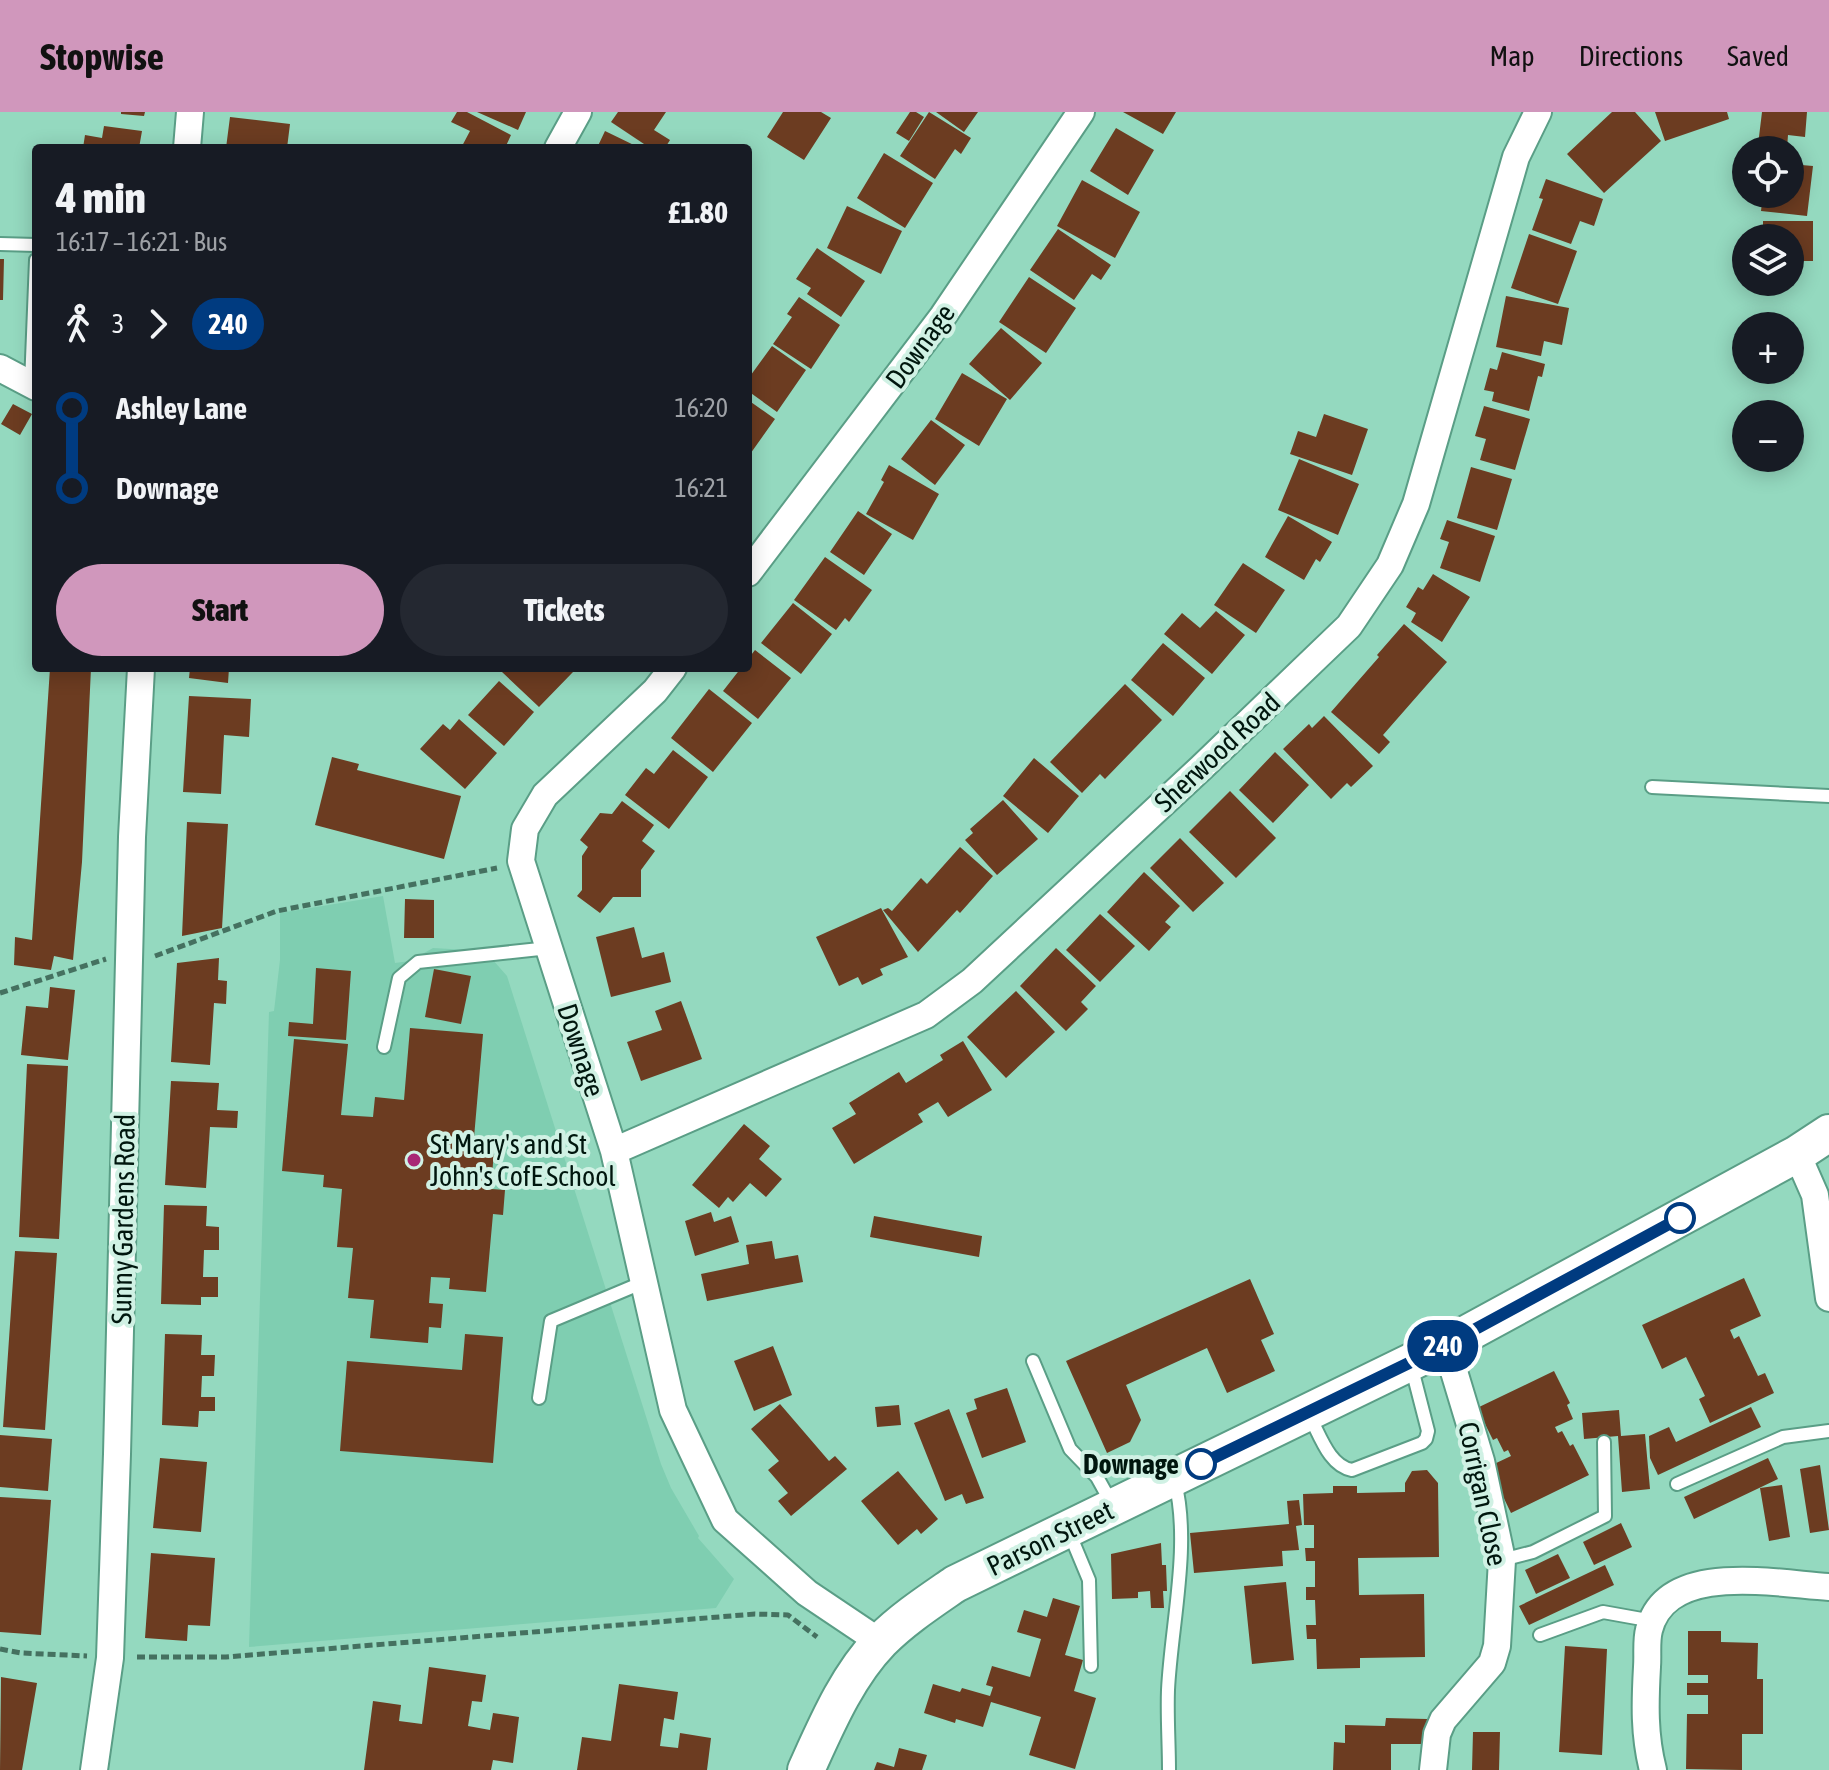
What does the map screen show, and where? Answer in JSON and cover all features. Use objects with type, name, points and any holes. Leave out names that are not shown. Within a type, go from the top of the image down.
[{"type":"main road","name":"Parson Street","points":[[806,1770],[854,1675],[880,1642],[910,1615],[955,1584],[1446,1345],[1797,1154],[1829,1133]]},
{"type":"street","points":[[187,144],[190,112]]},
{"type":"street","points":[[560,144],[578,112]]},
{"type":"street","name":"Downage","points":[[752,568],[943,316],[1081,112]]},
{"type":"street","name":"Sherwood Road","points":[[614,1151],[926,1015],[972,981],[1349,626],[1390,565],[1416,504],[1516,157],[1538,112]]},
{"type":"street","points":[[0,368],[32,385]]},
{"type":"street","name":"Sunny Gardens Road","points":[[94,1770],[110,1658],[129,961],[141,672]]},
{"type":"street","name":"Downage","points":[[670,672],[655,691],[545,795],[525,829],[521,861],[614,1151],[673,1410],[725,1520],[807,1593],[880,1642]]},
{"type":"street","points":[[1797,1154],[1815,1195],[1829,1298]]},
{"type":"street","name":"Corrigan Close","points":[[1433,1770],[1437,1734],[1443,1720],[1492,1663],[1497,1646],[1502,1560],[1481,1461],[1446,1345]]},
{"type":"street","points":[[1653,1770],[1645,1721],[1649,1631],[1657,1611],[1674,1594],[1691,1586],[1715,1581],[1829,1587]]},
{"type":"lane","points":[[0,244],[32,245]]},
{"type":"lane","points":[[1652,787],[1829,796]]},
{"type":"lane","points":[[384,1047],[399,978],[418,962],[549,948]]},
{"type":"lane","points":[[539,1398],[551,1321],[644,1282]]},
{"type":"lane","points":[[1033,1361],[1070,1449],[1097,1477],[1113,1507]]},
{"type":"lane","points":[[1308,1412],[1335,1462],[1343,1468],[1352,1470],[1422,1443],[1428,1431],[1410,1362]]},
{"type":"lane","points":[[1677,1484],[1783,1437],[1829,1431]]},
{"type":"lane","points":[[1502,1560],[1533,1552],[1605,1516],[1604,1442]]},
{"type":"lane","points":[[1169,1770],[1168,1690],[1178,1577],[1180,1502],[1174,1477]]},
{"type":"lane","points":[[1068,1529],[1089,1580],[1091,1666]]},
{"type":"lane","points":[[1540,1635],[1603,1612],[1653,1621]]},
{"type":"path","points":[[0,993],[106,959],[146,960],[277,911],[488,871]]},
{"type":"path","points":[[0,1649],[110,1658],[226,1657],[755,1614],[788,1615],[817,1637]]},
{"type":"shaded area","name":"St Mary's and St John's CofE School","points":[[383,896],[395,963],[410,961],[433,948],[485,951],[507,976],[661,1464],[698,1538],[734,1579],[716,1608],[249,1647],[269,1012],[274,1011],[280,960],[280,913]]},
{"type":"building","points":[[121,112],[145,112],[144,116]]},
{"type":"building","points":[[457,112],[467,112],[511,135],[507,144],[463,144],[470,131],[451,122]]},
{"type":"building","points":[[477,112],[526,112],[518,130]]},
{"type":"building","points":[[618,112],[666,112],[654,130],[670,140],[668,144],[644,144],[611,122]]},
{"type":"building","points":[[783,112],[821,112],[831,118],[804,160],[767,137]]},
{"type":"building","points":[[910,112],[924,117],[909,141],[896,133]]},
{"type":"building","points":[[929,112],[971,138],[961,154],[955,149],[935,179],[900,156]]},
{"type":"building","points":[[936,112],[978,112],[964,132]]},
{"type":"building","points":[[1123,112],[1176,112],[1163,134]]},
{"type":"building","points":[[1612,112],[1635,112],[1661,141],[1604,193],[1567,154]]},
{"type":"building","points":[[1655,112],[1727,112],[1729,119],[1665,141]]},
{"type":"building","points":[[1762,112],[1807,112],[1805,137],[1759,136]]},
{"type":"building","points":[[230,117],[290,124],[288,144],[227,144]]},
{"type":"building","points":[[104,126],[142,131],[140,144],[84,144],[85,135],[102,138]]},
{"type":"building","points":[[1116,128],[1154,150],[1128,195],[1090,171]]},
{"type":"building","points":[[605,131],[632,144],[599,144]]},
{"type":"building","points":[[884,153],[933,183],[905,228],[857,198]]},
{"type":"building","points":[[1804,165],[1813,166],[1807,216],[1761,211],[1761,208],[1804,208]]},
{"type":"building","points":[[1546,179],[1603,199],[1594,226],[1580,221],[1571,244],[1532,230],[1543,199],[1539,198]]},
{"type":"building","points":[[1082,180],[1140,212],[1115,258],[1057,226]]},
{"type":"building","points":[[847,206],[902,231],[881,274],[827,248]]},
{"type":"building","points":[[1763,221],[1813,221],[1813,261],[1804,261],[1804,224],[1763,224]]},
{"type":"building","points":[[1058,229],[1111,265],[1101,280],[1092,274],[1074,300],[1030,270]]},
{"type":"building","points":[[1529,234],[1577,251],[1558,304],[1511,288]]},
{"type":"building","points":[[817,248],[865,281],[841,317],[807,294],[811,288],[796,279]]},
{"type":"building","points":[[0,259],[4,259],[3,300],[0,300]]},
{"type":"building","points":[[1029,277],[1076,308],[1046,353],[999,322]]},
{"type":"building","points":[[1506,296],[1569,308],[1562,345],[1544,341],[1541,356],[1496,347]]},
{"type":"building","points":[[799,297],[840,325],[811,369],[773,344],[792,317],[787,314]]},
{"type":"building","points":[[1001,328],[1042,363],[1010,400],[969,364]]},
{"type":"building","points":[[772,346],[806,370],[777,412],[752,394],[752,374]]},
{"type":"building","points":[[1502,352],[1545,364],[1542,377],[1538,376],[1529,411],[1492,401],[1494,392],[1484,390],[1490,368],[1497,370]]},
{"type":"building","points":[[962,373],[1007,399],[979,446],[935,419]]},
{"type":"building","points":[[752,403],[775,419],[752,451]]},
{"type":"building","points":[[13,404],[32,414],[20,435],[1,424]]},
{"type":"building","points":[[1484,406],[1530,419],[1515,470],[1480,460],[1486,439],[1475,436]]},
{"type":"building","points":[[1324,414],[1368,429],[1352,475],[1290,454],[1298,431],[1316,437]]},
{"type":"building","points":[[931,420],[965,445],[935,485],[901,459]]},
{"type":"building","points":[[1299,459],[1359,484],[1338,535],[1278,510]]},
{"type":"building","points":[[889,465],[939,494],[913,540],[866,514],[884,482],[881,480]]},
{"type":"building","points":[[1471,467],[1512,479],[1497,530],[1457,518]]},
{"type":"building","points":[[858,511],[892,534],[864,575],[830,552]]},
{"type":"building","points":[[1288,516],[1332,542],[1320,562],[1316,559],[1304,580],[1265,557]]},
{"type":"building","points":[[1447,520],[1495,536],[1480,582],[1440,568],[1449,542],[1440,539]]},
{"type":"building","points":[[825,557],[872,590],[849,622],[845,618],[836,630],[794,600]]},
{"type":"building","points":[[1243,563],[1285,590],[1256,633],[1214,605]]},
{"type":"building","points":[[1433,574],[1470,597],[1442,642],[1411,622],[1416,613],[1406,607],[1418,587],[1423,590]]},
{"type":"building","points":[[793,603],[832,634],[801,674],[761,643]]},
{"type":"building","points":[[1216,611],[1245,635],[1212,674],[1164,634],[1182,613],[1200,628]]},
{"type":"building","points":[[1404,624],[1447,662],[1383,735],[1390,742],[1379,754],[1331,712]]},
{"type":"building","points":[[1163,643],[1205,678],[1173,716],[1131,680]]},
{"type":"building","points":[[755,650],[791,678],[758,719],[723,691],[738,672],[752,672],[752,654]]},
{"type":"building","points":[[50,672],[91,672],[82,862],[73,960],[54,956],[51,970],[14,965],[15,937],[32,940]]},
{"type":"building","points":[[190,672],[229,672],[228,683],[189,678]]},
{"type":"building","points":[[502,672],[573,672],[539,707]]},
{"type":"building","points":[[499,681],[534,712],[504,746],[468,715]]},
{"type":"building","points":[[1125,684],[1162,720],[1105,779],[1100,774],[1082,793],[1050,762]]},
{"type":"building","points":[[709,689],[752,723],[713,772],[671,738]]},
{"type":"building","points":[[189,696],[251,699],[249,737],[224,735],[221,794],[183,792]]},
{"type":"building","points":[[1324,716],[1373,766],[1351,787],[1347,783],[1331,799],[1283,749],[1309,724],[1312,728]]},
{"type":"building","points":[[459,719],[497,753],[465,789],[420,749],[443,724],[450,730]]},
{"type":"building","points":[[673,750],[708,777],[669,829],[625,795],[646,768],[654,774]]},
{"type":"building","points":[[1275,752],[1309,785],[1273,823],[1239,790]]},
{"type":"building","points":[[332,757],[359,764],[357,770],[461,796],[444,859],[315,825]]},
{"type":"building","points":[[1034,758],[1079,796],[1048,833],[1003,796]]},
{"type":"building","points":[[1230,791],[1276,838],[1236,878],[1189,832]]},
{"type":"building","points":[[1003,800],[1038,839],[997,875],[965,840],[973,833],[970,829]]},
{"type":"building","points":[[622,801],[654,825],[642,841],[655,851],[641,870],[641,897],[613,897],[600,913],[577,896],[582,890],[582,856],[588,847],[580,840],[600,813],[612,814]]},
{"type":"building","points":[[187,822],[228,824],[222,928],[182,936]]},
{"type":"building","points":[[1180,838],[1224,883],[1193,912],[1150,868]]},
{"type":"building","points":[[960,847],[993,876],[960,913],[957,910],[918,952],[883,910],[888,908],[892,911],[921,878],[927,884]]},
{"type":"building","points":[[1144,872],[1180,906],[1165,922],[1171,927],[1149,951],[1107,912]]},
{"type":"building","points":[[405,899],[434,900],[434,938],[404,938]]},
{"type":"building","points":[[881,908],[908,957],[880,969],[883,975],[862,985],[858,977],[839,986],[816,937]]},
{"type":"building","points":[[1100,914],[1135,946],[1100,982],[1066,950]]},
{"type":"building","points":[[634,927],[642,958],[664,952],[671,982],[611,997],[596,937]]},
{"type":"building","points":[[1056,948],[1096,986],[1081,1002],[1088,1009],[1066,1031],[1020,986]]},
{"type":"building","points":[[219,958],[218,980],[227,981],[226,1004],[214,1003],[210,1065],[171,1062],[177,963]]},
{"type":"building","points":[[316,968],[351,971],[346,1040],[288,1036],[289,1022],[313,1024]]},
{"type":"building","points":[[434,969],[471,976],[461,1024],[425,1017]]},
{"type":"building","points":[[50,987],[75,990],[68,1060],[21,1055],[26,1006],[48,1008]]},
{"type":"building","points":[[1016,991],[1055,1032],[1006,1078],[967,1037]]},
{"type":"building","points":[[681,1001],[702,1059],[641,1081],[627,1042],[662,1030],[655,1011]]},
{"type":"building","points":[[410,1028],[483,1034],[473,1149],[494,1150],[491,1189],[505,1190],[503,1215],[493,1214],[486,1292],[449,1289],[450,1278],[431,1277],[429,1303],[443,1304],[441,1328],[429,1327],[428,1343],[370,1338],[374,1300],[348,1298],[353,1248],[337,1247],[342,1189],[323,1187],[324,1175],[282,1171],[294,1039],[348,1044],[341,1115],[373,1117],[375,1097],[404,1100]]},
{"type":"building","points":[[963,1041],[992,1090],[948,1117],[938,1102],[918,1114],[923,1122],[854,1164],[832,1128],[856,1114],[849,1103],[899,1072],[906,1083],[943,1060],[940,1055]]},
{"type":"building","points":[[27,1064],[68,1066],[59,1239],[19,1237]]},
{"type":"building","points":[[171,1081],[219,1083],[217,1110],[238,1111],[237,1128],[210,1127],[206,1188],[165,1185]]},
{"type":"building","points":[[744,1124],[770,1146],[759,1159],[782,1179],[766,1197],[750,1183],[733,1202],[728,1197],[719,1208],[692,1185]]},
{"type":"building","points":[[164,1205],[207,1206],[206,1226],[219,1227],[219,1250],[204,1250],[203,1277],[218,1277],[218,1297],[201,1297],[201,1305],[161,1304]]},
{"type":"building","points":[[711,1212],[714,1222],[731,1216],[739,1242],[695,1256],[685,1221]]},
{"type":"building","points":[[874,1216],[982,1236],[979,1257],[870,1237]]},
{"type":"building","points":[[772,1241],[775,1259],[798,1255],[803,1282],[707,1301],[701,1274],[749,1264],[746,1245]]},
{"type":"building","points":[[15,1251],[57,1253],[45,1430],[3,1427]]},
{"type":"building","points":[[1744,1278],[1761,1316],[1730,1330],[1734,1339],[1739,1336],[1758,1376],[1765,1373],[1774,1393],[1710,1423],[1699,1399],[1705,1396],[1686,1357],[1662,1369],[1642,1325]]},
{"type":"building","points":[[1250,1279],[1274,1334],[1261,1340],[1275,1371],[1227,1393],[1207,1348],[1126,1385],[1141,1420],[1130,1442],[1107,1453],[1066,1361]]},
{"type":"building","points":[[165,1334],[202,1335],[201,1355],[215,1355],[214,1376],[202,1376],[201,1397],[215,1397],[215,1411],[199,1411],[198,1427],[162,1425]]},
{"type":"building","points":[[465,1334],[503,1337],[493,1463],[340,1451],[347,1361],[462,1370]]},
{"type":"building","points":[[773,1346],[792,1395],[754,1411],[734,1361]]},
{"type":"building","points":[[1554,1371],[1570,1403],[1567,1405],[1573,1419],[1555,1427],[1558,1433],[1562,1431],[1570,1446],[1573,1444],[1589,1475],[1511,1513],[1496,1482],[1499,1480],[1492,1465],[1511,1456],[1508,1450],[1504,1452],[1497,1438],[1493,1440],[1477,1408]]},
{"type":"building","points":[[1007,1388],[1026,1442],[982,1458],[966,1413],[977,1409],[974,1399]]},
{"type":"building","points":[[780,1404],[829,1461],[835,1456],[847,1469],[791,1516],[778,1501],[788,1493],[768,1470],[779,1461],[751,1429]]},
{"type":"building","points":[[899,1405],[901,1425],[877,1427],[875,1407]]},
{"type":"building","points":[[1751,1407],[1761,1427],[1658,1475],[1650,1458],[1649,1436],[1669,1427],[1676,1442]]},
{"type":"building","points":[[949,1409],[984,1498],[966,1504],[962,1494],[945,1501],[914,1423]]},
{"type":"building","points":[[1619,1410],[1621,1436],[1645,1434],[1650,1489],[1622,1492],[1618,1436],[1584,1439],[1582,1413]]},
{"type":"building","points":[[0,1435],[52,1439],[48,1491],[0,1487]]},
{"type":"building","points":[[160,1458],[207,1462],[201,1532],[153,1528]]},
{"type":"building","points":[[1768,1458],[1778,1479],[1694,1519],[1684,1497]]},
{"type":"building","points":[[1820,1465],[1829,1530],[1810,1533],[1800,1469]]},
{"type":"building","points":[[1427,1470],[1438,1483],[1439,1557],[1358,1558],[1359,1595],[1424,1594],[1425,1657],[1360,1658],[1360,1668],[1317,1669],[1316,1639],[1307,1639],[1306,1625],[1316,1625],[1315,1600],[1306,1600],[1306,1587],[1315,1587],[1315,1561],[1306,1561],[1305,1548],[1314,1548],[1314,1525],[1304,1525],[1303,1494],[1333,1493],[1333,1486],[1357,1486],[1357,1493],[1405,1492],[1405,1483],[1412,1471]]},
{"type":"building","points":[[898,1471],[938,1519],[921,1534],[917,1529],[898,1545],[861,1501]]},
{"type":"building","points":[[1782,1485],[1790,1537],[1769,1541],[1760,1488]]},
{"type":"building","points":[[0,1497],[51,1500],[41,1635],[0,1632]]},
{"type":"building","points":[[1299,1500],[1302,1525],[1296,1526],[1299,1550],[1282,1551],[1283,1566],[1194,1573],[1190,1533],[1289,1524],[1287,1501]]},
{"type":"building","points":[[1621,1523],[1632,1547],[1594,1565],[1583,1542]]},
{"type":"building","points":[[1161,1543],[1162,1565],[1166,1565],[1164,1608],[1151,1608],[1150,1591],[1138,1592],[1138,1598],[1112,1599],[1111,1554]]},
{"type":"building","points":[[151,1553],[215,1558],[210,1626],[188,1625],[187,1641],[145,1638]]},
{"type":"building","points":[[1558,1554],[1570,1578],[1536,1594],[1525,1570]]},
{"type":"building","points":[[1605,1565],[1614,1585],[1529,1625],[1519,1606]]},
{"type":"building","points":[[1286,1582],[1294,1660],[1252,1664],[1244,1586]]},
{"type":"building","points":[[1053,1598],[1080,1606],[1065,1655],[1083,1660],[1074,1691],[1096,1698],[1075,1769],[1029,1755],[1041,1717],[991,1702],[983,1727],[956,1719],[955,1723],[924,1713],[933,1684],[990,1696],[993,1687],[986,1685],[992,1666],[1030,1677],[1041,1639],[1017,1632],[1024,1610],[1047,1617]]},
{"type":"building","points":[[1688,1631],[1721,1631],[1721,1642],[1758,1643],[1757,1679],[1763,1679],[1763,1734],[1742,1734],[1742,1770],[1686,1769],[1687,1714],[1708,1714],[1708,1695],[1687,1695],[1687,1683],[1708,1683],[1708,1675],[1688,1675]]},
{"type":"building","points":[[1565,1646],[1607,1649],[1602,1755],[1559,1752]]},
{"type":"building","points":[[429,1667],[486,1675],[482,1702],[472,1701],[468,1726],[490,1730],[493,1713],[519,1717],[513,1763],[493,1760],[491,1770],[364,1770],[373,1701],[401,1705],[399,1721],[422,1724]]},
{"type":"building","points":[[1,1677],[37,1683],[22,1770],[0,1770]]},
{"type":"building","points":[[619,1684],[678,1692],[674,1720],[664,1718],[660,1746],[678,1748],[680,1733],[711,1738],[707,1770],[577,1770],[582,1737],[611,1741]]},
{"type":"building","points":[[1386,1718],[1427,1719],[1427,1744],[1391,1744],[1391,1770],[1333,1770],[1334,1742],[1345,1743],[1345,1725],[1385,1726]]},
{"type":"building","points":[[1473,1732],[1500,1732],[1499,1770],[1472,1770]]},
{"type":"building","points":[[899,1748],[927,1755],[922,1770],[874,1770],[877,1762],[894,1767]]},
{"type":"bus line","name":"240","points":[[1201,1464],[1446,1345],[1680,1218]]},
{"type":"place","name":"St Mary's and St John's CofE School","points":[[414,1160]]},
{"type":"place","name":"Downage","points":[[1201,1464]]}]
